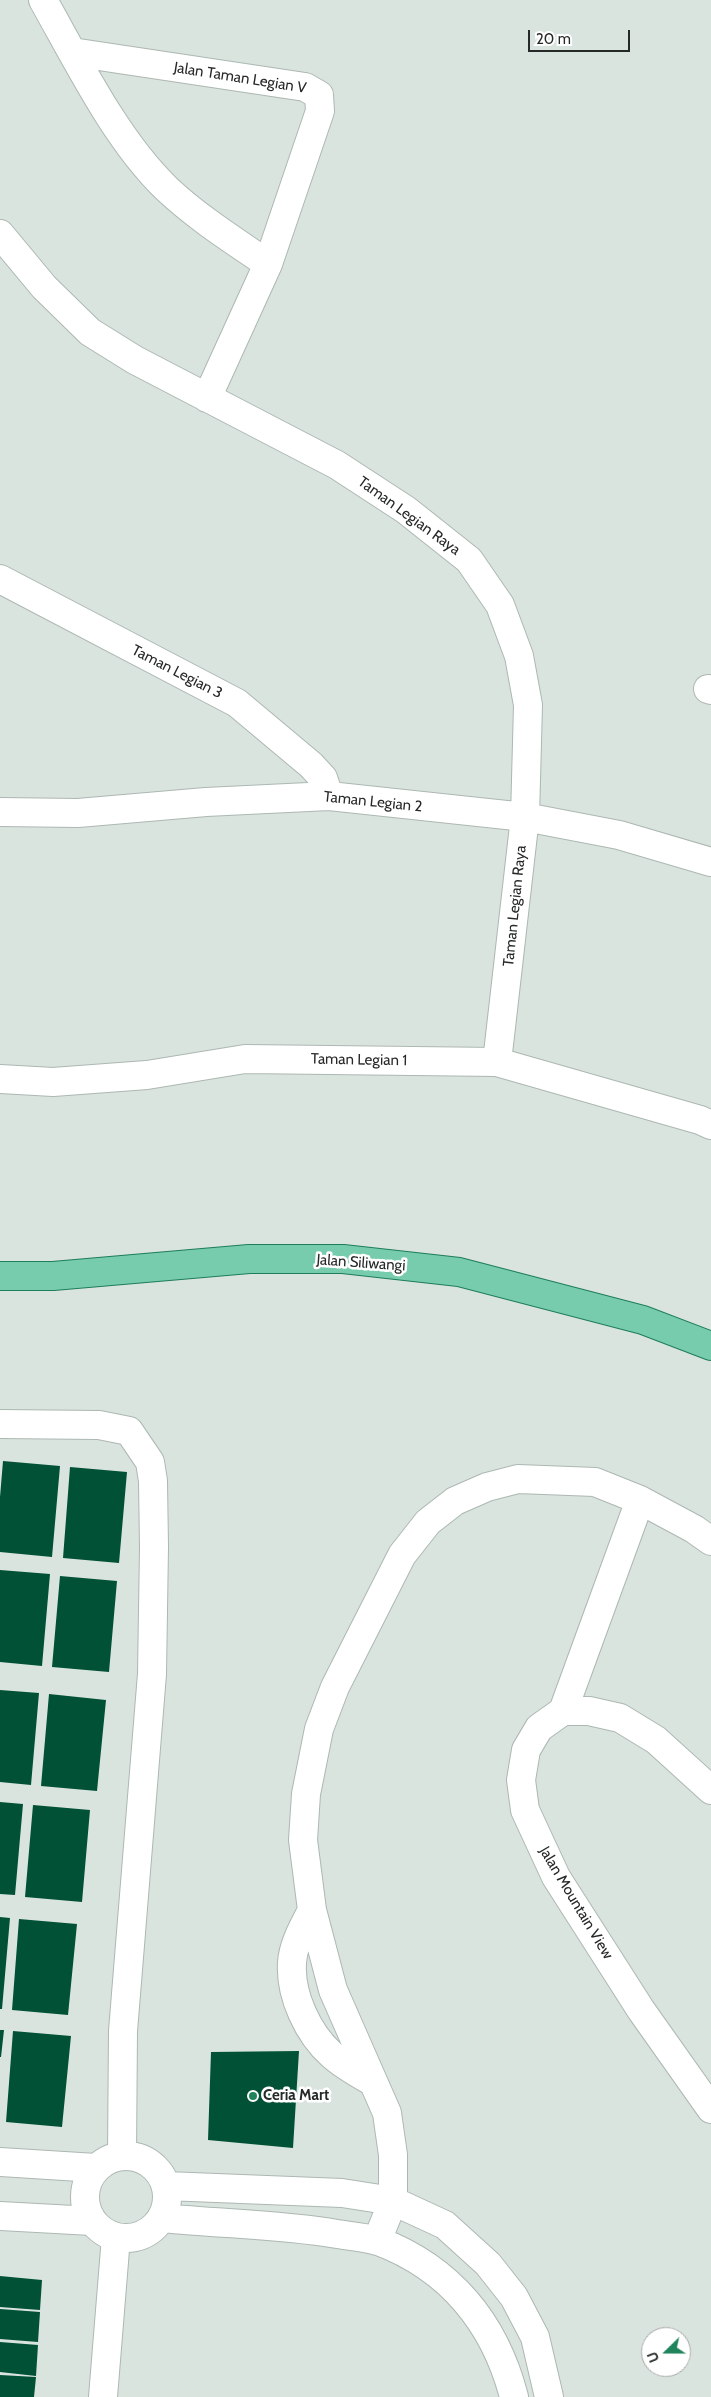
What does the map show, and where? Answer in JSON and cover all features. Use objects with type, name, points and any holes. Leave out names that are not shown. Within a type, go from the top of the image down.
[{"type":"main road","name":"Jalan Siliwangi","points":[[0,1276],[53,1276],[249,1260],[343,1259],[459,1272],[643,1320],[711,1346]]},
{"type":"street","points":[[43,0],[98,97],[136,153],[167,189],[207,223],[268,264]]},
{"type":"street","name":"Jalan Taman Legian V","points":[[72,52],[305,87],[319,96],[320,111],[268,264],[207,398]]},
{"type":"street","name":"Taman Legian Raya","points":[[0,234],[44,287],[90,332],[135,360],[337,465],[406,510],[469,560],[500,605],[519,656],[528,705],[524,817],[497,1062]]},
{"type":"street","name":"Taman Legian 3","points":[[0,579],[237,703],[311,765],[323,778],[329,796]]},
{"type":"street","name":"Taman Legian 2","points":[[0,812],[78,813],[206,802],[329,796],[524,817],[619,835],[711,862]]},
{"type":"street","name":"Taman Legian 1","points":[[0,1079],[53,1082],[146,1075],[245,1059],[497,1062],[700,1120],[711,1125]]},
{"type":"street","points":[[0,1424],[99,1425],[129,1431],[150,1462],[154,1547],[152,1674],[123,2031],[122,2155]]},
{"type":"street","points":[[377,2241],[393,2201],[393,2155],[387,2113],[333,1990],[312,1910],[303,1840],[306,1794],[319,1729],[335,1687],[402,1555],[428,1522],[455,1501],[487,1487],[518,1479],[595,1482],[640,1500],[711,1541]]},
{"type":"street","points":[[640,1500],[563,1711],[589,1711],[620,1718],[656,1740],[711,1790]]},
{"type":"street","name":"Jalan Mountain View","points":[[563,1711],[539,1728],[526,1750],[520,1780],[525,1810],[556,1877],[641,2010],[711,2109]]},
{"type":"street","points":[[312,1910],[298,1940],[292,1963],[296,1993],[303,2016],[316,2038],[330,2054],[373,2082]]},
{"type":"street","points":[[122,2155],[136,2156],[149,2162],[160,2173],[166,2186],[167,2200],[163,2218],[144,2235],[130,2239],[116,2237],[103,2232],[92,2221],[86,2208],[84,2194],[88,2180],[96,2168],[108,2159],[122,2155]]},
{"type":"street","points":[[0,2162],[96,2168]]},
{"type":"street","points":[[166,2186],[342,2193],[393,2201],[444,2225],[488,2264],[514,2297],[535,2337],[549,2397]]},
{"type":"street","points":[[0,2216],[92,2221]]},
{"type":"street","points":[[163,2218],[306,2229],[377,2241],[441,2276],[462,2295],[485,2324],[509,2378],[514,2397]]},
{"type":"street","points":[[103,2397],[116,2237]]},
{"type":"building","points":[[3,1461],[60,1466],[52,1557],[0,1552],[0,1497]]},
{"type":"building","points":[[70,1467],[127,1472],[119,1563],[63,1558]]},
{"type":"building","points":[[0,1570],[50,1574],[42,1666],[0,1662]]},
{"type":"building","points":[[60,1576],[117,1581],[109,1672],[52,1667]]},
{"type":"building","points":[[0,1690],[39,1693],[31,1785],[0,1782]]},
{"type":"building","points":[[49,1694],[106,1700],[97,1791],[41,1786]]},
{"type":"building","points":[[0,1802],[23,1804],[15,1895],[0,1894]]},
{"type":"building","points":[[33,1805],[90,1810],[82,1902],[25,1897]]},
{"type":"building","points":[[0,1917],[10,1918],[2,2009],[0,2009]]},
{"type":"building","points":[[19,1919],[77,1924],[68,2015],[12,2010]]},
{"type":"building","points":[[0,2030],[4,2030],[1,2057],[0,2057]]},
{"type":"building","points":[[13,2031],[71,2036],[62,2127],[6,2122]]},
{"type":"building","name":"Ceria Mart","points":[[299,2051],[293,2148],[208,2140],[211,2052]]},
{"type":"building","points":[[0,2276],[42,2280],[40,2310],[0,2307]]},
{"type":"building","points":[[0,2309],[40,2312],[38,2342],[0,2339]]},
{"type":"building","points":[[0,2342],[38,2345],[36,2376],[0,2372]]},
{"type":"building","points":[[0,2375],[36,2377],[34,2397],[0,2397]]},
{"type":"place","name":"Ceria Mart","points":[[253,2096]]}]
